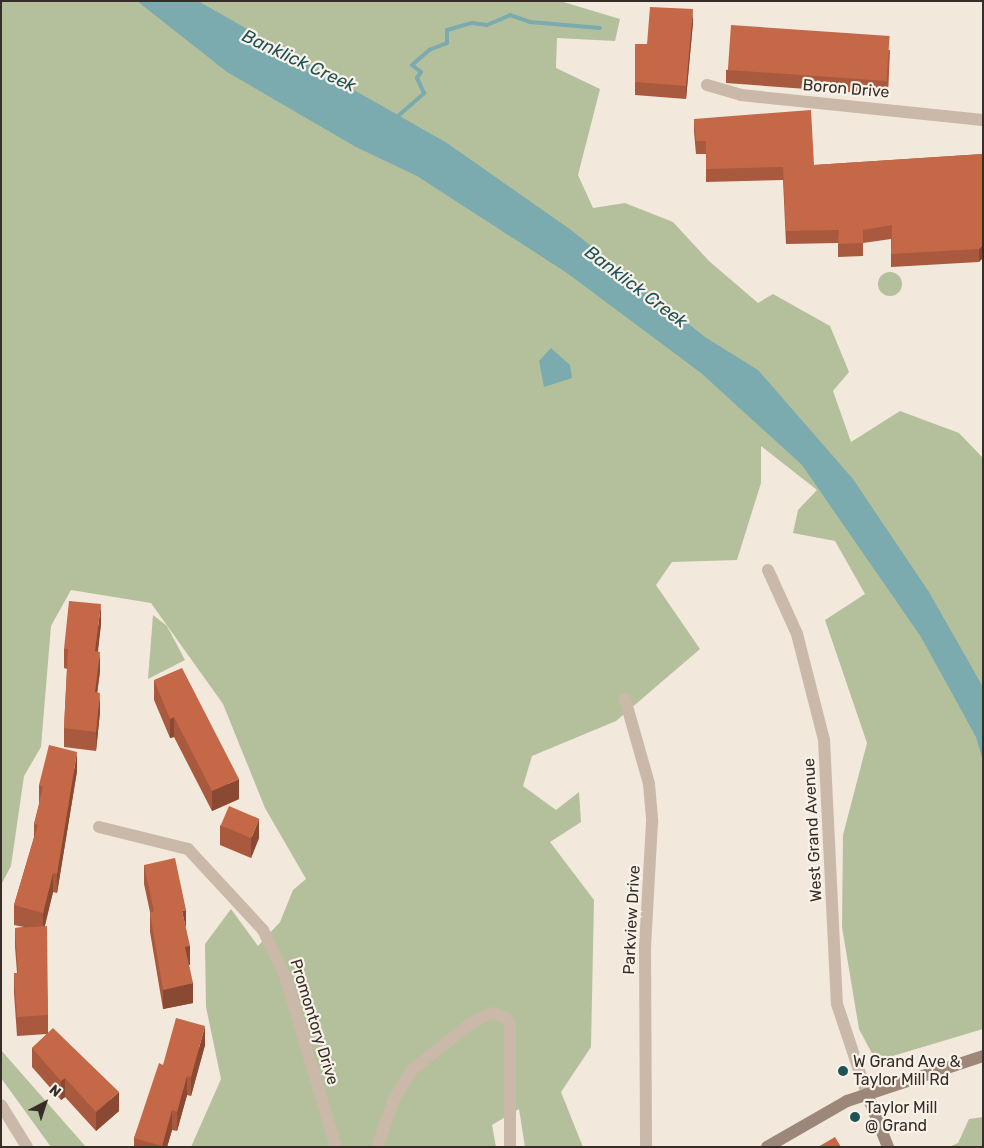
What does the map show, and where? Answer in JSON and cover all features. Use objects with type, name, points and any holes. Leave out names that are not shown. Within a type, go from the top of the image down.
[{"type":"main road","points":[[766,1147],[866,1094],[983,1056]]},
{"type":"main road","points":[[866,1094],[888,1147]]},
{"type":"street","name":"Boron Drive","points":[[707,85],[741,95],[983,120]]},
{"type":"street","name":"West Grand Avenue","points":[[768,570],[797,634],[824,740],[837,1004],[866,1094]]},
{"type":"street","name":"Parkview Drive","points":[[625,699],[649,784],[652,822],[645,948],[646,1147]]},
{"type":"street","name":"Promontory Drive","points":[[99,826],[188,849],[262,930],[285,976],[336,1147]]},
{"type":"street","points":[[377,1147],[394,1099],[412,1070],[471,1022],[492,1013],[506,1018],[511,1034],[510,1147]]},
{"type":"street","points":[[1,1105],[27,1147]]},
{"type":"green space","points":[[1,1],[560,1],[620,19],[615,41],[557,38],[556,68],[600,89],[578,175],[593,208],[625,203],[673,222],[709,261],[758,303],[773,294],[830,326],[849,372],[833,391],[851,442],[900,411],[959,433],[983,458],[983,1029],[876,1061],[859,1029],[842,927],[843,835],[867,743],[825,620],[865,594],[835,541],[793,533],[798,510],[817,490],[761,446],[761,483],[737,560],[672,562],[656,585],[700,649],[616,721],[532,756],[523,786],[556,810],[579,792],[581,822],[550,842],[594,900],[591,1047],[561,1092],[583,1147],[525,1147],[519,1109],[492,1125],[496,1147],[191,1147],[221,1079],[206,1007],[205,944],[231,909],[258,946],[280,922],[293,890],[306,879],[265,808],[223,704],[151,603],[71,590],[51,626],[41,747],[24,776],[11,866],[1,885]]},
{"type":"green space","points":[[890,272],[899,275],[902,284],[899,293],[890,296],[881,293],[878,284],[881,275]]},
{"type":"green space","points":[[153,615],[167,626],[185,660],[148,679]]},
{"type":"green space","points":[[1,1050],[86,1147],[51,1147],[1,1078]]},
{"type":"green space","points":[[983,1117],[983,1147],[949,1147],[958,1143],[969,1119]]},
{"type":"water","name":"Banklick Creek","points":[[137,1],[198,1],[447,143],[571,230],[705,337],[758,370],[853,479],[929,592],[983,687],[983,761],[976,737],[921,637],[802,465],[701,373],[567,273],[417,176],[356,147],[227,72]]},
{"type":"water","points":[[551,348],[570,365],[572,378],[544,387],[539,361]]},
{"type":"building","points":[[650,7],[693,9],[686,86],[635,82],[635,44],[647,44]]},
{"type":"building","points":[[731,25],[890,36],[886,81],[728,70]]},
{"type":"building","points":[[811,110],[814,165],[983,154],[983,244],[979,249],[891,254],[892,225],[863,230],[863,243],[838,244],[839,230],[786,231],[783,167],[706,169],[706,141],[696,141],[694,119]]},
{"type":"building","points":[[69,601],[101,604],[95,651],[100,652],[95,692],[100,693],[96,732],[64,728],[68,649],[64,649]]},
{"type":"building","points":[[182,668],[239,779],[212,791],[174,717],[170,719],[154,680]]},
{"type":"building","points":[[49,745],[77,752],[57,874],[53,873],[43,913],[14,905],[38,825],[34,824],[43,787],[39,785]]},
{"type":"building","points":[[229,806],[259,819],[251,838],[221,825]]},
{"type":"building","points":[[175,858],[186,910],[182,911],[190,946],[185,947],[193,983],[163,990],[150,913],[154,911],[144,865]]},
{"type":"building","points":[[47,926],[48,1015],[17,1017],[14,973],[18,973],[15,928]]},
{"type":"building","points":[[176,1018],[205,1026],[191,1077],[187,1076],[177,1112],[172,1110],[162,1146],[134,1138],[159,1063],[163,1065]]},
{"type":"building","points":[[53,1028],[119,1092],[96,1112],[65,1078],[61,1081],[32,1048]]},
{"type":"building","points":[[835,1137],[841,1147],[818,1147]]},
{"type":"waterway","points":[[398,116],[424,93],[417,78],[421,72],[412,65],[429,50],[447,43],[447,30],[472,23],[487,25],[510,15],[530,22],[600,28]]},
{"type":"place","name":"W Grand Ave & Taylor Mill Rd","points":[[843,1071]]},
{"type":"place","name":"Taylor Mill @ Grand","points":[[855,1117]]}]
